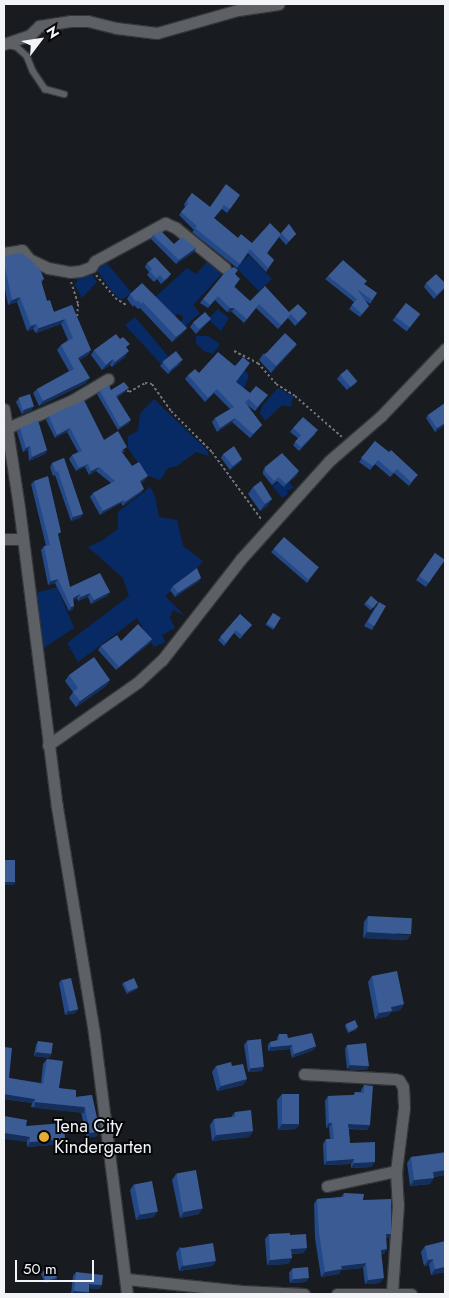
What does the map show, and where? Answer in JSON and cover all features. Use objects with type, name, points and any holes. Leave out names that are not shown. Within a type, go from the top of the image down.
[{"type":"street","points":[[4,44],[30,35],[39,26],[70,21],[88,21],[116,28],[157,33],[238,10],[279,4]]},
{"type":"street","points":[[4,253],[22,250],[29,259],[48,268],[80,271],[91,267],[95,261],[165,223],[176,228],[225,268]]},
{"type":"street","points":[[48,744],[138,682],[162,660],[240,560],[329,461],[402,396],[445,349]]},
{"type":"street","points":[[7,428],[71,401],[108,379]]},
{"type":"street","points":[[4,409],[23,539],[48,744],[94,1033],[118,1232],[127,1279],[127,1294]]},
{"type":"street","points":[[4,539],[23,539]]},
{"type":"street","points":[[304,1074],[399,1080],[404,1091],[404,1108],[396,1171],[398,1204],[392,1293]]},
{"type":"street","points":[[327,1186],[396,1171]]},
{"type":"street","points":[[127,1279],[240,1291],[304,1294]]},
{"type":"street","points":[[337,1294],[411,1294]]},
{"type":"lane","points":[[4,44],[18,47],[27,56],[33,72],[44,89],[64,94]]},
{"type":"path","points":[[91,267],[115,298],[126,305]]},
{"type":"path","points":[[62,270],[75,290],[78,314],[75,325]]},
{"type":"path","points":[[234,351],[258,363],[276,384],[295,396],[349,444]]},
{"type":"path","points":[[125,387],[129,392],[145,383],[152,384],[172,411],[212,452],[262,519],[271,527]]},
{"type":"shaded area","points":[[249,255],[272,279],[259,291],[236,268]]},
{"type":"shaded area","points":[[209,260],[223,273],[193,305],[200,313],[183,328],[179,324],[183,319],[182,315],[177,314],[174,318],[153,299],[187,268],[196,274]]},
{"type":"shaded area","points":[[105,261],[132,293],[121,300],[112,292],[94,266]]},
{"type":"shaded area","points":[[89,270],[97,282],[82,298],[75,285],[79,277]]},
{"type":"shaded area","points":[[218,309],[229,318],[221,331],[208,319]]},
{"type":"shaded area","points":[[135,317],[168,356],[161,364],[125,325]]},
{"type":"shaded area","points":[[196,336],[208,336],[220,344],[213,354],[204,351],[196,343]]},
{"type":"shaded area","points":[[245,370],[249,376],[242,393],[235,383]]},
{"type":"shaded area","points":[[278,388],[293,396],[291,407],[282,405],[265,421],[260,413],[262,406]]},
{"type":"shaded area","points":[[154,399],[207,450],[209,456],[196,452],[177,466],[168,468],[160,480],[146,475],[128,448],[128,436],[138,431],[140,413]]},
{"type":"shaded area","points":[[286,478],[294,488],[287,491],[288,494],[282,498],[272,486]]},
{"type":"shaded area","points":[[150,487],[155,496],[159,517],[177,520],[183,546],[203,561],[194,572],[165,596],[185,616],[173,610],[170,618],[175,628],[162,635],[165,642],[154,647],[137,618],[78,662],[67,643],[129,596],[123,578],[88,547],[103,540],[118,529],[118,512]]},
{"type":"shaded area","points":[[57,587],[74,628],[39,651],[33,594]]},
{"type":"building","points":[[226,184],[240,195],[230,209],[224,205],[214,218],[238,238],[241,234],[252,243],[270,223],[281,234],[267,253],[274,260],[268,268],[250,249],[240,264],[195,228],[197,226],[181,212],[188,204],[187,200],[192,193],[210,207]]},
{"type":"building","points":[[289,224],[296,234],[289,241],[281,233]]},
{"type":"building","points":[[161,231],[174,244],[182,237],[196,248],[179,260],[153,235]]},
{"type":"building","points":[[22,253],[35,264],[36,268],[39,267],[44,279],[41,280],[47,301],[50,300],[54,312],[72,305],[91,350],[78,358],[90,378],[43,401],[37,389],[74,369],[61,345],[73,338],[65,319],[39,328],[36,324],[31,326],[20,297],[12,300],[4,256]]},
{"type":"building","points":[[155,257],[171,274],[164,280],[160,275],[156,278],[150,271],[152,269],[147,263]]},
{"type":"building","points":[[343,260],[367,281],[364,284],[377,293],[372,300],[357,289],[369,306],[362,314],[352,305],[357,299],[328,276]]},
{"type":"building","points":[[234,267],[238,270],[235,274],[240,279],[234,287],[250,301],[265,286],[289,312],[298,304],[307,313],[298,322],[291,314],[281,325],[259,304],[247,319],[234,308],[230,308],[218,296],[210,305],[203,299],[226,271]]},
{"type":"building","points":[[436,274],[445,283],[445,287],[437,295],[426,283]]},
{"type":"building","points":[[142,283],[187,328],[176,337],[143,302],[141,304],[138,300],[136,302],[130,294]]},
{"type":"building","points":[[406,303],[420,314],[410,327],[396,316]]},
{"type":"building","points":[[205,312],[211,319],[199,329],[193,322]]},
{"type":"building","points":[[285,333],[297,344],[276,366],[265,355]]},
{"type":"building","points":[[116,334],[120,339],[123,337],[130,344],[126,347],[129,351],[115,362],[113,359],[106,365],[94,350]]},
{"type":"building","points":[[176,351],[183,360],[169,370],[163,361]]},
{"type":"building","points":[[218,352],[235,366],[243,357],[250,363],[236,382],[250,393],[256,386],[268,395],[257,407],[249,399],[245,402],[262,425],[253,434],[235,418],[220,428],[215,418],[234,407],[217,389],[208,398],[188,375],[195,369],[199,373]]},
{"type":"building","points":[[347,369],[357,381],[350,387],[340,375]]},
{"type":"building","points":[[124,382],[129,388],[116,396],[131,420],[120,427],[100,391],[109,385],[111,390]]},
{"type":"building","points":[[30,394],[34,406],[23,410],[19,398]]},
{"type":"building","points":[[84,400],[104,440],[118,431],[127,447],[121,451],[132,466],[139,462],[148,476],[140,481],[144,489],[125,502],[124,500],[103,511],[93,493],[115,481],[99,467],[91,471],[88,464],[79,468],[72,455],[82,451],[70,428],[57,435],[49,416]]},
{"type":"building","points":[[445,403],[445,423],[437,428],[428,415]]},
{"type":"building","points":[[303,417],[318,430],[301,447],[295,442],[301,435],[293,428]]},
{"type":"building","points":[[38,420],[47,450],[32,457],[30,446],[26,448],[20,428]]},
{"type":"building","points":[[375,441],[389,452],[391,450],[418,475],[411,482],[397,469],[393,473],[378,460],[373,466],[361,458]]},
{"type":"building","points":[[234,446],[242,459],[233,466],[223,454]]},
{"type":"building","points":[[282,453],[299,471],[286,484],[279,477],[274,481],[265,471],[265,467]]},
{"type":"building","points":[[64,458],[83,514],[73,517],[58,471],[56,472],[52,463]]},
{"type":"building","points":[[48,476],[61,532],[58,534],[70,587],[100,573],[110,592],[94,600],[90,593],[81,597],[80,594],[73,598],[74,606],[71,607],[58,579],[51,581],[44,546],[50,545],[34,481]]},
{"type":"building","points":[[261,481],[272,499],[265,504],[253,487]]},
{"type":"building","points":[[284,537],[319,567],[308,579],[274,549]]},
{"type":"building","points":[[435,553],[445,560],[429,583],[419,576]]},
{"type":"building","points":[[197,568],[201,578],[178,593],[173,586]]},
{"type":"building","points":[[371,596],[378,602],[373,608],[366,603]]},
{"type":"building","points":[[379,602],[386,606],[374,626],[368,622]]},
{"type":"building","points":[[273,613],[281,618],[274,628],[267,623]]},
{"type":"building","points":[[240,614],[252,625],[242,635],[236,630],[226,643],[220,637]]},
{"type":"building","points":[[138,624],[152,639],[119,667],[101,646],[117,635],[121,641]]},
{"type":"building","points":[[94,657],[110,680],[80,701],[73,692],[78,688],[69,675]]},
{"type":"building","points":[[4,860],[15,860],[15,882],[4,882]]},
{"type":"building","points":[[368,916],[412,918],[411,934],[367,932]]},
{"type":"building","points":[[397,971],[404,1004],[391,1007],[392,1011],[379,1013],[372,976]]},
{"type":"building","points":[[71,978],[78,1009],[69,1011],[62,980]]},
{"type":"building","points":[[134,978],[138,987],[128,992],[124,982]]},
{"type":"building","points":[[355,1020],[358,1027],[349,1031],[346,1024]]},
{"type":"building","points":[[312,1033],[316,1046],[294,1054],[292,1045],[271,1047],[270,1042],[279,1040],[279,1034],[287,1034],[288,1038]]},
{"type":"building","points":[[261,1039],[264,1067],[250,1068],[247,1040]]},
{"type":"building","points":[[38,1041],[53,1043],[51,1054],[36,1052]]},
{"type":"building","points":[[366,1043],[369,1066],[350,1065],[347,1045]]},
{"type":"building","points":[[4,1047],[12,1048],[9,1078],[43,1084],[47,1059],[63,1061],[59,1088],[76,1090],[76,1097],[92,1095],[100,1131],[90,1133],[85,1107],[35,1102],[35,1099],[4,1094]]},
{"type":"building","points":[[231,1062],[232,1066],[243,1064],[247,1079],[221,1086],[216,1066]]},
{"type":"building","points":[[364,1085],[373,1086],[370,1125],[348,1124],[350,1143],[375,1142],[375,1162],[354,1163],[354,1159],[327,1161],[326,1139],[334,1139],[332,1123],[329,1123],[328,1096],[355,1095],[355,1092],[364,1093]]},
{"type":"building","points":[[282,1094],[299,1094],[299,1124],[282,1124]]},
{"type":"building","points":[[251,1110],[253,1131],[216,1135],[214,1119],[235,1117],[235,1112]]},
{"type":"building","points":[[4,1116],[27,1120],[26,1126],[64,1123],[65,1139],[30,1142],[30,1137],[4,1133]]},
{"type":"building","points":[[445,1153],[445,1170],[433,1172],[434,1178],[414,1180],[411,1157]]},
{"type":"building","points":[[196,1170],[203,1208],[183,1212],[176,1173]]},
{"type":"building","points":[[152,1181],[158,1211],[140,1215],[134,1184]]},
{"type":"building","points":[[344,1193],[364,1194],[363,1200],[391,1199],[391,1234],[386,1234],[387,1249],[381,1250],[384,1278],[368,1280],[366,1263],[341,1266],[342,1269],[325,1272],[319,1233],[317,1199],[344,1197]]},
{"type":"building","points":[[290,1233],[290,1235],[306,1234],[307,1248],[291,1249],[292,1258],[270,1260],[269,1234]]},
{"type":"building","points":[[445,1241],[445,1267],[435,1269],[433,1259],[428,1260],[425,1246]]},
{"type":"building","points":[[213,1243],[216,1261],[183,1266],[180,1248]]},
{"type":"building","points":[[308,1267],[309,1278],[293,1279],[292,1268]]},
{"type":"building","points":[[54,1268],[57,1278],[45,1281],[43,1272]]},
{"type":"building","points":[[76,1272],[103,1275],[102,1285],[89,1284],[89,1292],[74,1291]]},
{"type":"place","name":"Tena City Kindergarten","points":[[44,1137]]}]
